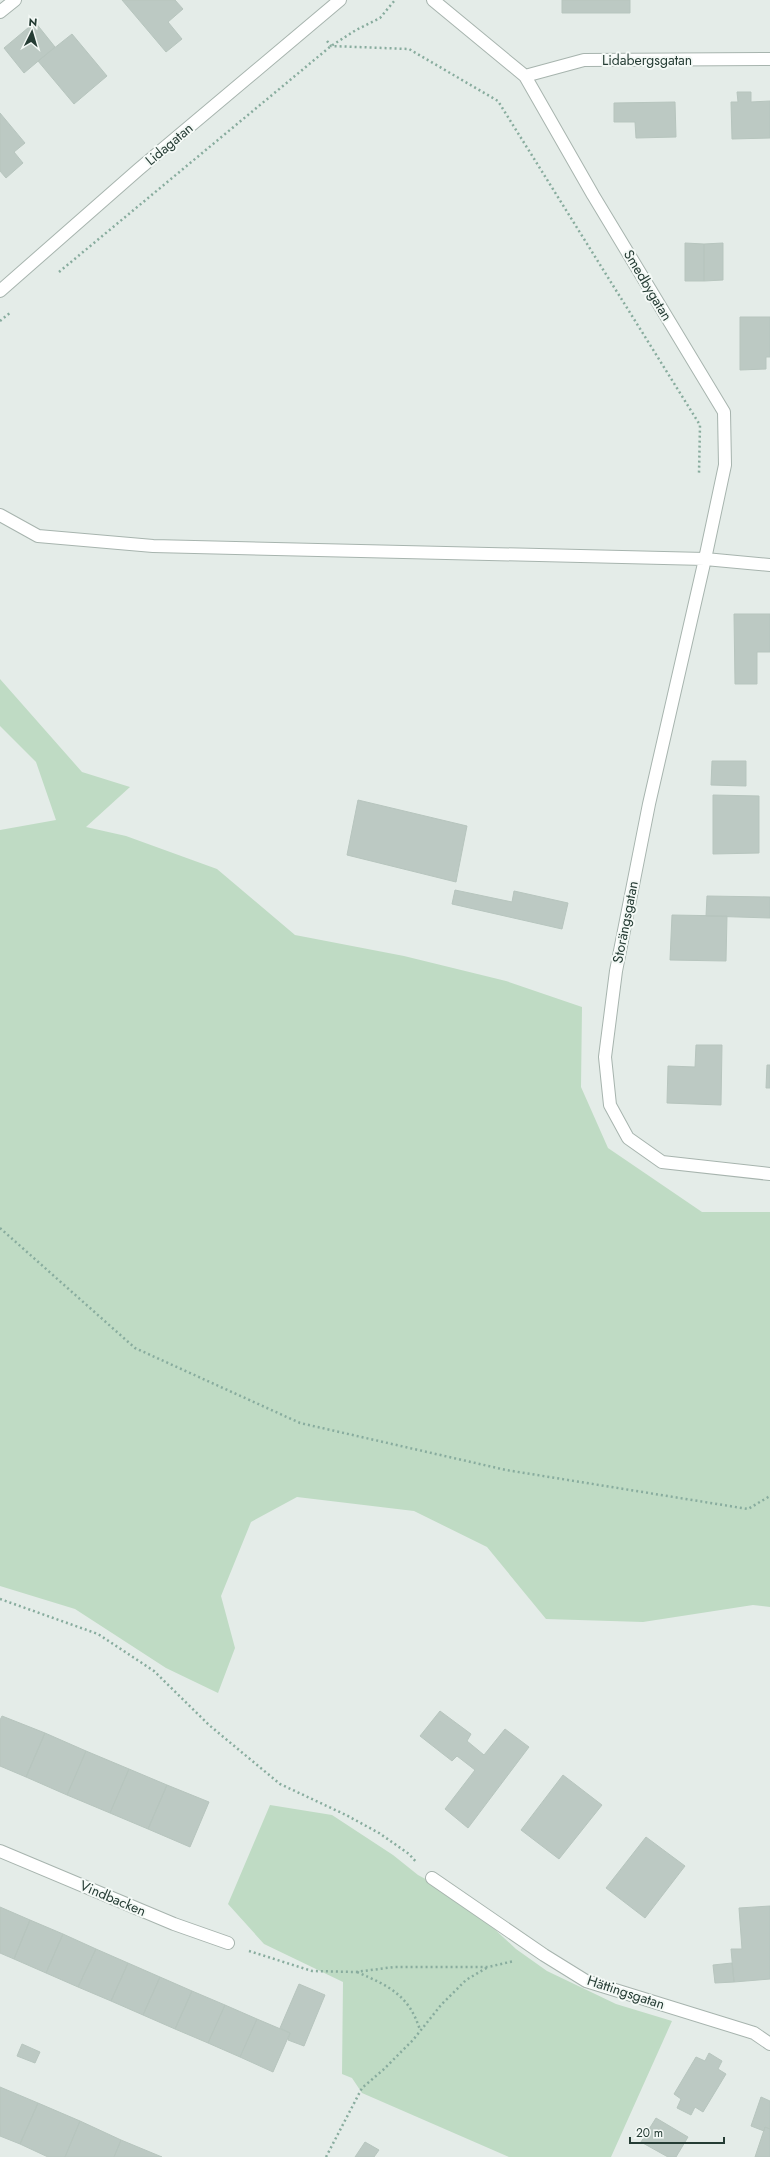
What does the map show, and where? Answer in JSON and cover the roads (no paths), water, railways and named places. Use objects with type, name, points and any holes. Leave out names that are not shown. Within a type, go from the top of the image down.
[{"type":"street","points":[[0,12],[15,0]]},
{"type":"street","name":"Lidagatan","points":[[0,291],[139,169],[340,0]]},
{"type":"street","name":"Smedbygatan","points":[[433,0],[525,76],[593,196],[724,412],[725,465],[705,559]]},
{"type":"street","name":"Lidabergsgatan","points":[[525,76],[584,60],[770,59]]},
{"type":"street","points":[[0,515],[38,536],[153,546],[705,559],[770,565]]},
{"type":"street","name":"Storängsgatan","points":[[705,559],[649,804],[616,971],[606,1064],[610,1105],[628,1138],[662,1162],[770,1174]]},
{"type":"street","name":"Vindbacken","points":[[0,1851],[174,1924],[228,1944]]},
{"type":"street","name":"Hättingsgatan","points":[[432,1878],[544,1955],[586,1980],[754,2033],[770,2044]]}]
